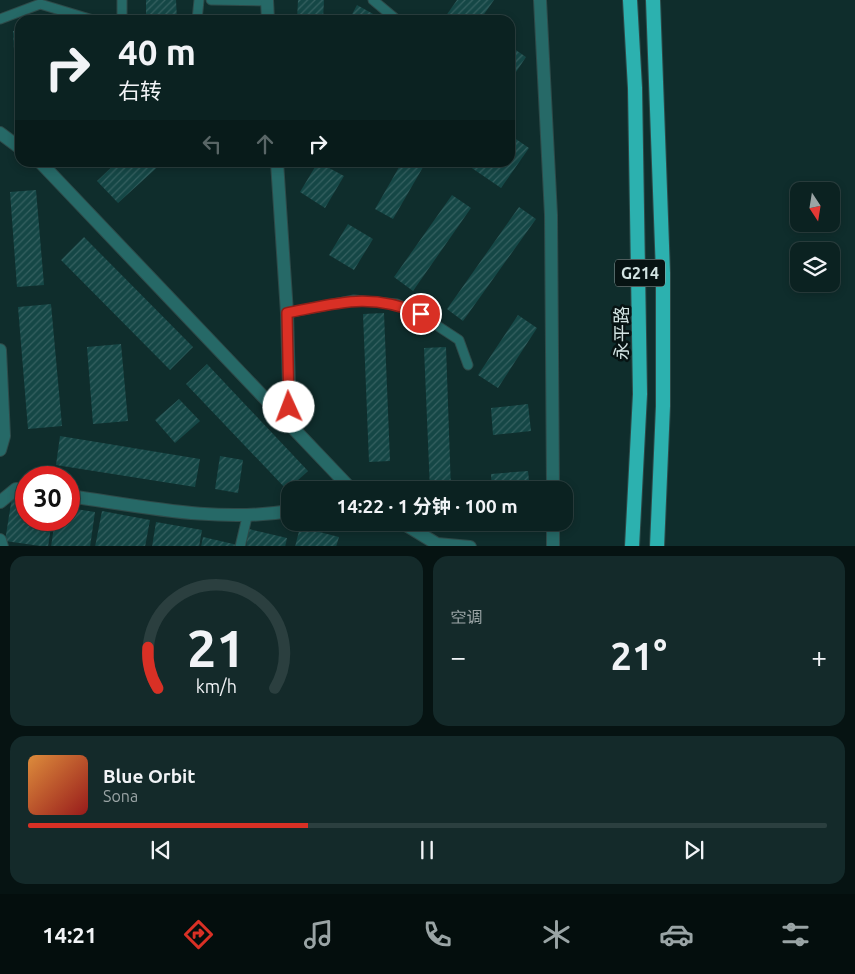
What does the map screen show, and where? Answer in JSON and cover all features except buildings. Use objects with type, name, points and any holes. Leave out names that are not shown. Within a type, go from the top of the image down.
[{"type":"highway","name":"永平路","points":[[630,0],[635,88],[640,384],[632,546]]},
{"type":"highway","name":"G214","points":[[653,0],[663,273],[663,406],[657,546]]},
{"type":"street","points":[[540,0],[551,215],[553,481]]},
{"type":"street","points":[[267,1],[268,15]]},
{"type":"street","points":[[0,133],[15,144]]},
{"type":"street","points":[[45,167],[343,481]]},
{"type":"street","points":[[277,167],[287,313],[290,426]]},
{"type":"street","points":[[0,350],[4,436],[0,450]]},
{"type":"street","points":[[0,502],[15,490]]},
{"type":"street","points":[[80,498],[171,510],[246,517],[281,512]]},
{"type":"street","points":[[416,531],[437,544],[470,546]]},
{"type":"street","points":[[553,531],[553,546]]},
{"type":"street","points":[[0,540],[2,546]]},
{"type":"lane","points":[[122,0],[122,15]]},
{"type":"lane","points":[[198,15],[199,0]]},
{"type":"lane","points":[[211,0],[267,1]]},
{"type":"lane","points":[[373,0],[391,15]]},
{"type":"lane","points":[[0,19],[40,2],[78,15]]},
{"type":"lane","points":[[287,313],[354,300],[398,304],[421,314],[459,340],[468,364]]},
{"type":"lane","points":[[240,546],[246,517]]},
{"type":"route","points":[[289,407],[287,313],[354,300],[398,304],[421,314]]}]
